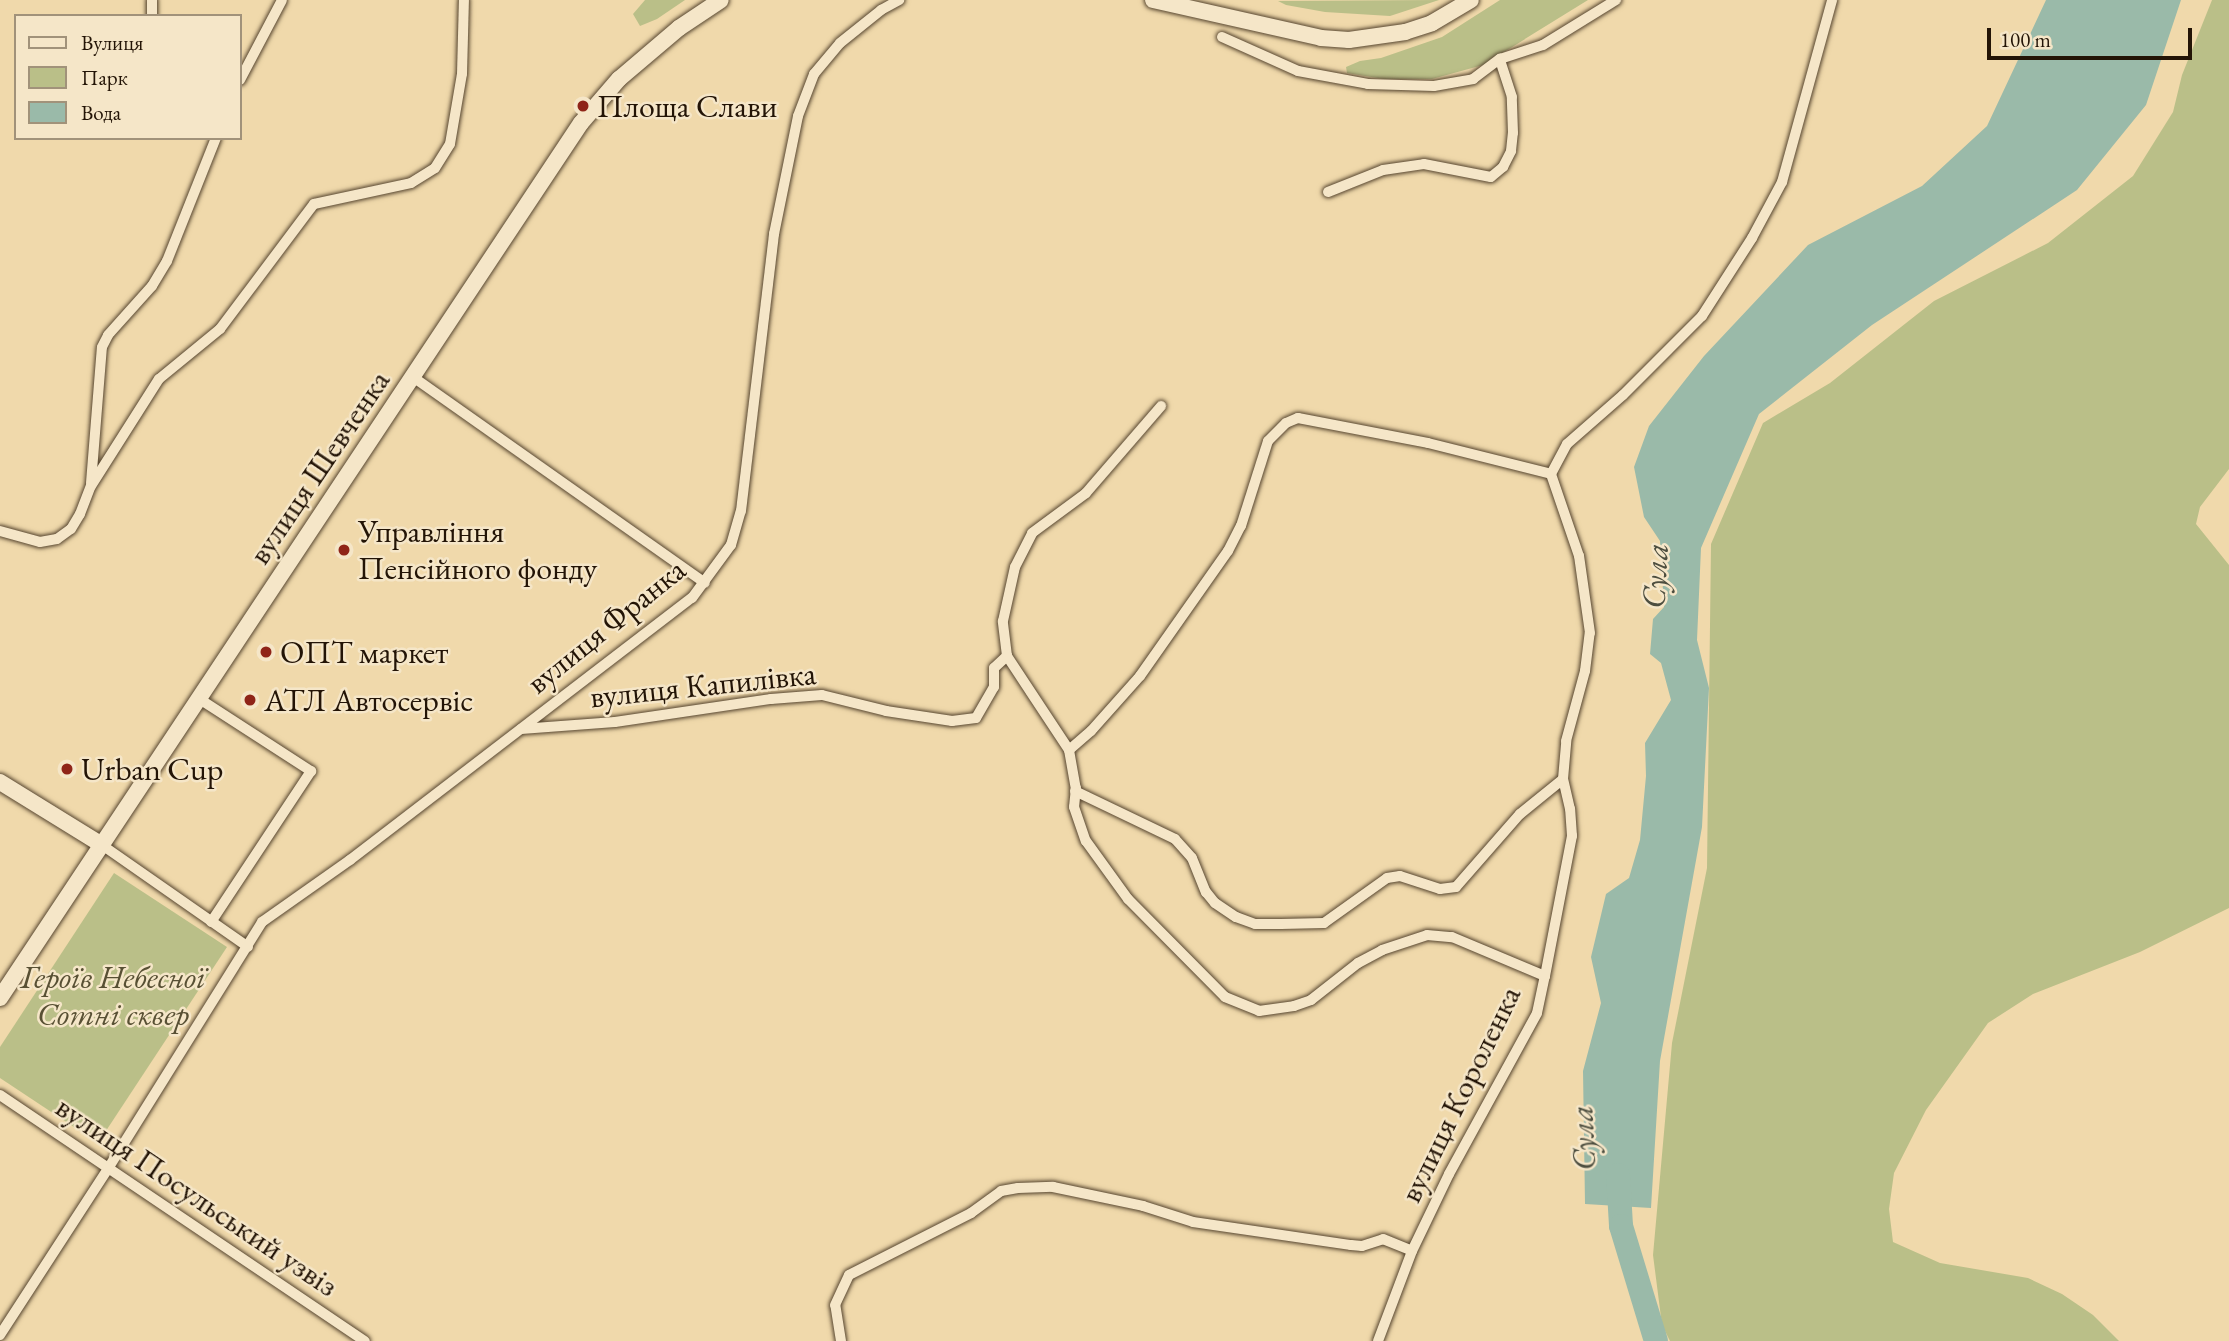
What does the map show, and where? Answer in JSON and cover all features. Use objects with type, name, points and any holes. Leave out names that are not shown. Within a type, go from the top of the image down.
[{"type":"main road","name":"вулиця Шевченка","points":[[0,998],[581,123],[619,79],[679,29],[721,0]]},
{"type":"main road","points":[[1153,0],[1321,38],[1349,40],[1405,33],[1432,23],[1471,0]]},
{"type":"main road","points":[[0,782],[102,845]]},
{"type":"street","points":[[242,76],[282,0]]},
{"type":"street","points":[[0,530],[31,542],[57,539],[76,522],[91,486],[159,379],[220,329],[314,204],[411,183],[435,168],[450,144],[461,74],[464,0]]},
{"type":"street","name":"вулиця Франка","points":[[0,1335],[262,922],[350,860],[692,598],[731,545],[741,511],[774,234],[798,116],[814,74],[840,43],[881,10],[900,0]]},
{"type":"street","points":[[1222,37],[1298,71],[1368,85],[1434,86],[1473,79],[1500,59],[1543,46],[1616,0]]},
{"type":"street","points":[[1069,750],[1091,731],[1140,676],[1228,551],[1241,526],[1268,441],[1286,423],[1298,418],[1428,443],[1551,474],[1567,444],[1623,396],[1702,316],[1752,238],[1782,182],[1832,0]]},
{"type":"street","points":[[1328,192],[1383,170],[1423,164],[1491,177],[1507,159],[1513,133],[1512,96],[1500,59]]},
{"type":"street","points":[[91,486],[102,347],[108,335],[152,286],[167,261],[215,140]]},
{"type":"street","points":[[413,377],[705,583]]},
{"type":"street","points":[[1161,406],[1086,494],[1032,533],[1015,567],[1003,621],[1007,656],[1069,750],[1075,791],[1074,807],[1086,841],[1128,899],[1225,998],[1241,1006],[1277,1010],[1311,1000],[1358,963],[1382,950],[1427,935],[1452,937],[1545,976]]},
{"type":"street","name":"вулиця Короленка","points":[[1378,1341],[1412,1251],[1449,1174],[1537,1013],[1545,976],[1572,836],[1570,809],[1563,779],[1566,741],[1585,671],[1589,610],[1579,556],[1551,474]]},
{"type":"street","name":"вулиця Капилівка","points":[[519,729],[615,722],[771,699],[822,695],[926,719],[952,721],[976,718],[994,687],[994,668],[1007,656]]},
{"type":"street","points":[[198,698],[311,771],[211,922]]},
{"type":"street","points":[[1075,791],[1175,839],[1192,858],[1206,892],[1215,903],[1236,918],[1255,924],[1324,923],[1387,878],[1400,876],[1440,889],[1456,887],[1520,814],[1563,779]]},
{"type":"street","points":[[102,845],[248,947]]},
{"type":"street","name":"вулиця Посульський узвіз","points":[[0,1095],[366,1341]]},
{"type":"street","points":[[841,1341],[835,1305],[849,1275],[971,1213],[1001,1191],[1018,1188],[1053,1187],[1143,1206],[1193,1222],[1351,1245],[1362,1246],[1383,1239],[1412,1251]]},
{"type":"green space","points":[[645,0],[685,0],[657,19],[640,26],[633,14]]},
{"type":"green space","points":[[1439,0],[1390,16],[1325,12],[1278,1]]},
{"type":"green space","points":[[1500,0],[1588,0],[1483,65],[1432,79],[1384,79],[1347,73],[1346,67],[1360,61],[1381,58],[1442,37]]},
{"type":"green space","points":[[2212,0],[2229,0],[2229,469],[2200,507],[2196,524],[2229,565],[2229,908],[2140,952],[2033,994],[1988,1023],[1926,1110],[1894,1173],[1889,1209],[1893,1242],[1940,1263],[2028,1278],[2062,1294],[2093,1315],[2119,1341],[1670,1341],[1662,1325],[1653,1255],[1672,1043],[1707,868],[1711,544],[1763,423],[1830,383],[1934,301],[2048,243],[2133,176],[2173,112],[2182,75]]},
{"type":"green space","name":"Героїв Небесної Сотні сквер","points":[[114,873],[227,947],[98,1143],[0,1078],[0,1047]]},
{"type":"water","points":[[2046,0],[2181,0],[2146,105],[2077,190],[1872,325],[1759,414],[1701,548],[1697,640],[1709,688],[1702,827],[1660,1061],[1651,1208],[1585,1204],[1583,1071],[1601,1003],[1591,957],[1606,894],[1629,878],[1640,840],[1646,776],[1645,743],[1671,700],[1661,663],[1650,654],[1653,619],[1664,607],[1660,541],[1644,517],[1634,467],[1649,426],[1704,356],[1808,245],[1922,186],[1987,126]]},
{"type":"waterway","name":"Сула","points":[[1618,1175],[1621,1226],[1656,1341]]},
{"type":"place","name":"Площа Слави","points":[[583,106]]},
{"type":"place","name":"Управління Пенсійного фонду","points":[[344,550]]},
{"type":"place","name":"ОПТ маркет","points":[[266,652]]},
{"type":"place","name":"АТЛ Автосервіс","points":[[250,700]]},
{"type":"place","name":"Urban Cup","points":[[67,769]]}]
